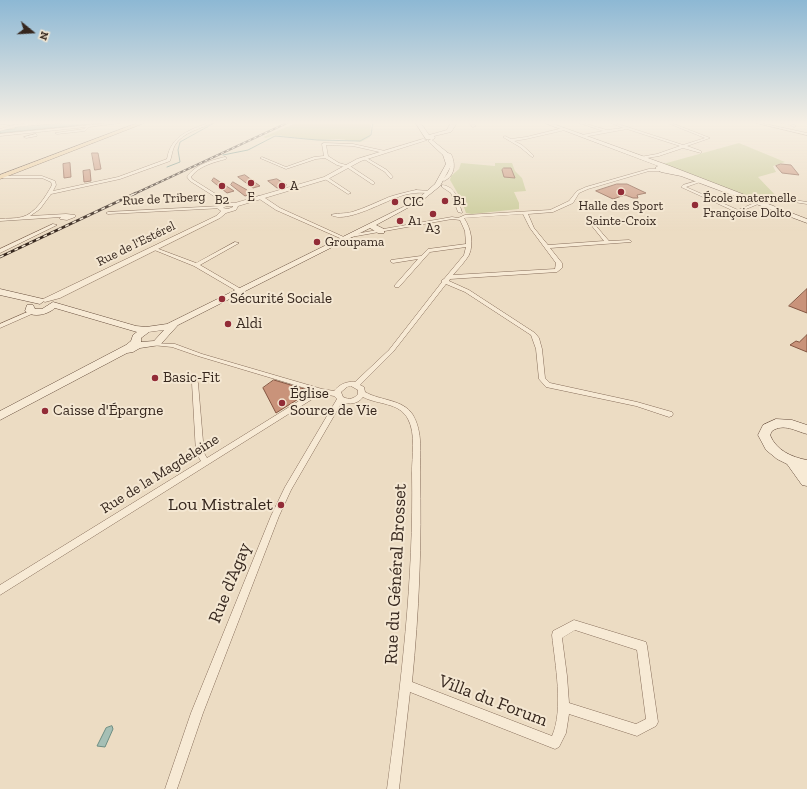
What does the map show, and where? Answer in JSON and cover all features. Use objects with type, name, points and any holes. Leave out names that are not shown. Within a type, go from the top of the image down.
[{"type":"main road","points":[[0,176],[45,159]]},
{"type":"main road","points":[[0,176],[46,159]]},
{"type":"main road","points":[[442,183],[440,178],[449,166],[448,159]]},
{"type":"main road","points":[[0,296],[31,309],[49,303],[129,332],[138,341],[154,344],[162,333],[170,326],[239,290],[418,203],[442,183],[451,167],[449,159]]},
{"type":"main road","points":[[644,159],[752,199],[759,203]]},
{"type":"main road","points":[[654,163],[660,168],[670,169],[807,221]]},
{"type":"main road","points":[[0,292],[49,303],[135,329],[162,333],[404,208],[422,198],[442,183]]},
{"type":"main road","points":[[372,226],[381,231]]},
{"type":"main road","points":[[0,418],[138,341],[146,330]]},
{"type":"main road","points":[[807,421],[790,424],[773,424],[767,428],[764,435],[772,449],[790,460],[798,468],[807,482]]},
{"type":"main road","points":[[790,424],[807,430]]},
{"type":"main road","points":[[790,460],[807,465]]},
{"type":"street","points":[[49,193],[119,178],[167,161],[169,159]]},
{"type":"street","points":[[219,159],[192,172],[189,177],[191,180],[228,204],[235,205],[326,178],[363,159]]},
{"type":"street","points":[[265,159],[274,161],[286,168],[313,159]]},
{"type":"street","points":[[330,159],[347,166],[373,183]]},
{"type":"street","points":[[366,159],[386,171],[391,177]]},
{"type":"street","points":[[260,197],[278,209],[347,237],[462,215],[551,211],[571,202],[578,192],[587,188],[660,168]]},
{"type":"street","points":[[0,176],[48,178],[55,184],[32,214],[26,217]]},
{"type":"street","points":[[326,178],[349,193]]},
{"type":"street","points":[[701,181],[683,187],[737,211]]},
{"type":"street","points":[[356,385],[391,351],[466,254],[469,245],[462,215],[453,192],[442,183]]},
{"type":"street","points":[[333,215],[344,216],[393,197],[419,191],[429,192]]},
{"type":"street","points":[[752,199],[774,198],[807,202]]},
{"type":"street","points":[[725,216],[759,203]]},
{"type":"street","points":[[222,208],[228,204]]},
{"type":"street","points":[[222,208],[234,209],[236,207],[235,205]]},
{"type":"street","name":"Rue de Triberg","points":[[108,213],[222,208]]},
{"type":"street","name":"Rue de l'Estérel","points":[[49,303],[218,217],[222,214],[222,208]]},
{"type":"street","points":[[446,279],[557,270],[559,268],[559,263],[532,228],[525,212]]},
{"type":"street","points":[[32,214],[38,217]]},
{"type":"street","points":[[0,220],[55,216],[64,218],[55,225],[0,251]]},
{"type":"street","points":[[590,217],[594,226],[608,243]]},
{"type":"street","points":[[546,247],[628,241]]},
{"type":"street","points":[[196,265],[237,243]]},
{"type":"street","points":[[397,286],[428,251],[469,245]]},
{"type":"street","points":[[154,249],[196,265],[239,290],[223,301]]},
{"type":"street","points":[[393,261],[422,257]]},
{"type":"street","points":[[446,279],[467,291],[536,337],[542,379],[544,383],[637,404],[669,414]]},
{"type":"street","points":[[0,326],[31,309]]},
{"type":"street","points":[[162,333],[173,345]]},
{"type":"street","points":[[154,344],[173,345],[195,353],[338,396],[354,400],[358,399],[362,389],[356,385],[345,384],[340,387],[338,396]]},
{"type":"street","points":[[195,384],[200,453],[205,462]]},
{"type":"street","name":"Rue de la Magdeleine","points":[[0,590],[322,391]]},
{"type":"street","name":"Rue du Général Brosset","points":[[362,392],[370,397],[390,402],[403,408],[413,422],[418,498],[412,610],[406,685],[393,789]]},
{"type":"street","name":"Rue d'Agay","points":[[171,789],[197,712],[275,516],[338,396]]},
{"type":"street","name":"Villa du Forum","points":[[406,685],[556,743],[560,737],[564,708],[557,635],[574,625],[642,646],[652,722],[637,730],[564,708]]},
{"type":"green space","points":[[682,159],[777,159],[785,162],[773,166],[776,172],[758,177],[777,197],[755,199],[663,164]]},
{"type":"green space","points":[[461,163],[495,166],[495,163],[512,163],[515,171],[522,178],[526,191],[514,192],[519,203],[519,209],[472,214],[466,213],[461,199],[450,180],[451,176],[459,169]]},
{"type":"shaded area","points":[[112,726],[113,729],[105,747],[97,746],[106,728]]},
{"type":"building","points":[[93,159],[99,159],[101,169],[95,170]]},
{"type":"building","points":[[70,163],[71,177],[64,178],[63,164]]},
{"type":"building","points":[[781,164],[791,165],[799,175],[782,173],[776,166]]},
{"type":"building","points":[[504,168],[511,168],[515,178],[504,177],[502,170]]},
{"type":"building","points":[[90,170],[91,181],[84,182],[83,171]]},
{"type":"building","points":[[245,175],[260,186],[253,188],[238,177]]},
{"type":"building","points":[[214,178],[234,191],[227,193],[212,181]]},
{"type":"building","points":[[277,179],[287,185],[277,188],[268,181]]},
{"type":"building","points":[[233,182],[251,194],[245,196],[231,185]]},
{"type":"building","name":"Halle des Sport Sainte-Croix","points":[[617,184],[627,184],[646,193],[637,195],[638,198],[625,195],[613,199],[596,191]]},
{"type":"building","points":[[807,289],[807,313],[789,306]]},
{"type":"building","points":[[807,335],[807,352],[790,345],[796,341],[799,342]]},
{"type":"building","name":"Église Source de Vie","points":[[274,380],[311,391],[276,413],[263,388]]},
{"type":"waterway","points":[[167,167],[180,162],[179,159]]},
{"type":"railway","points":[[134,194],[210,159]]},
{"type":"railway","points":[[0,257],[136,193]]},
{"type":"place","name":"E","points":[[251,183]]},
{"type":"place","name":"B2","points":[[222,186]]},
{"type":"place","name":"A","points":[[282,186]]},
{"type":"place","name":"Halle des Sport Sainte-Croix","points":[[621,192]]},
{"type":"place","name":"B1","points":[[445,201]]},
{"type":"place","name":"CIC","points":[[395,202]]},
{"type":"place","name":"École maternelle Françoise Dolto","points":[[695,205]]},
{"type":"place","name":"A3","points":[[433,214]]},
{"type":"place","name":"A1","points":[[400,221]]},
{"type":"place","name":"Groupama","points":[[317,242]]},
{"type":"place","name":"Sécurité Sociale","points":[[222,299]]},
{"type":"place","name":"Aldi","points":[[228,324]]},
{"type":"place","name":"Basic-Fit","points":[[155,378]]},
{"type":"place","name":"Église Source de Vie","points":[[282,403]]},
{"type":"place","name":"Caisse d'Épargne","points":[[45,411]]},
{"type":"place","name":"Lou Mistralet","points":[[281,505]]}]
